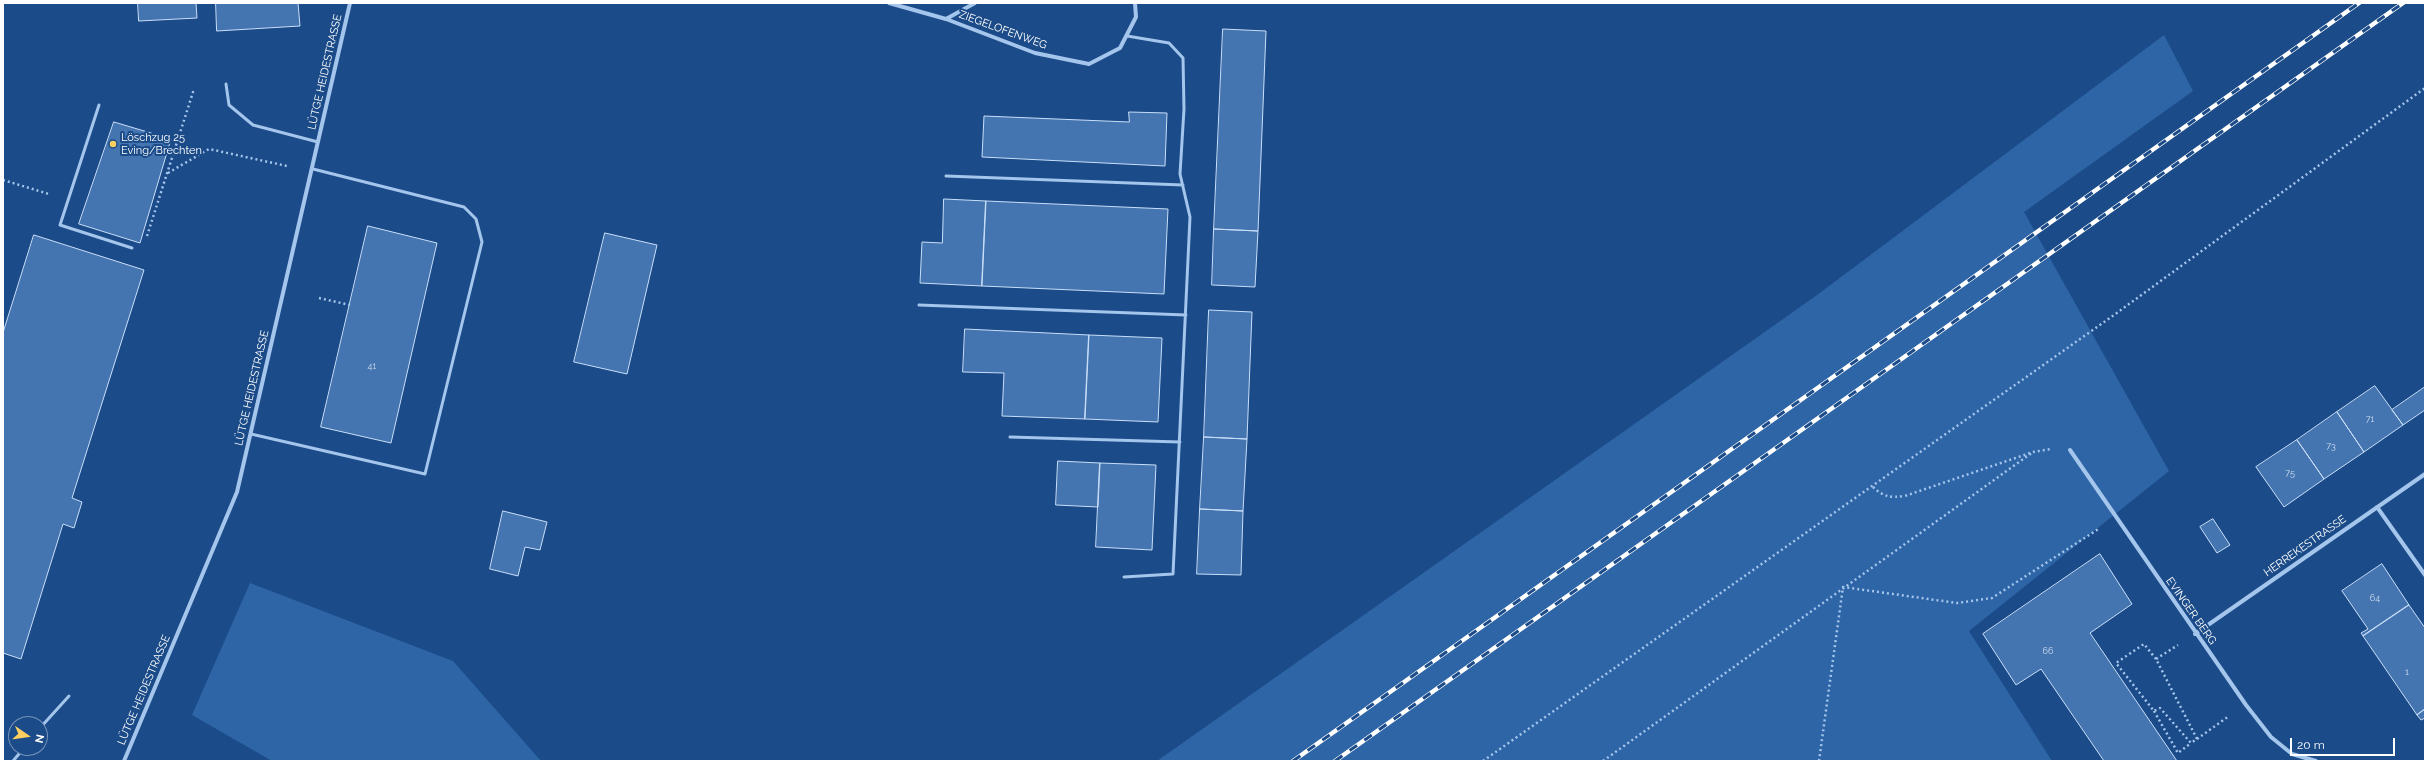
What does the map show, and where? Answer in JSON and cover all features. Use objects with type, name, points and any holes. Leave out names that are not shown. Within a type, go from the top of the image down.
[{"type":"street","name":"LÜTGE HEIDESTRASSE","points":[[124,761],[237,492],[350,3]]},
{"type":"street","name":"ZIEGELOFENWEG","points":[[889,3],[946,19],[1035,53],[1089,64],[1120,48],[1136,17],[1135,3]]},
{"type":"street","name":"ZIEGELOFENWEG","points":[[946,19],[975,3]]},
{"type":"street","name":"EVINGER BERG","points":[[2070,450],[2195,634],[2271,737],[2292,754],[2316,761]]},
{"type":"street","name":"HERREKESTRASSE","points":[[2195,634],[2425,474]]},
{"type":"street","points":[[2377,507],[2425,575]]},
{"type":"lane","points":[[1124,576],[1173,574],[1190,217],[1180,174],[1184,109],[1183,58],[1169,43],[1127,36]]},
{"type":"lane","points":[[226,84],[229,105],[253,124],[318,142]]},
{"type":"lane","points":[[100,105],[60,225],[132,248]]},
{"type":"lane","points":[[251,434],[426,474],[482,242],[476,219],[464,207],[312,169]]},
{"type":"lane","points":[[946,176],[1183,185]]},
{"type":"lane","points":[[919,305],[1186,315]]},
{"type":"lane","points":[[1010,437],[1180,442]]},
{"type":"lane","points":[[48,719],[69,696]]},
{"type":"path","points":[[1483,761],[1873,487],[2120,310],[2425,88]]},
{"type":"path","points":[[132,248],[142,251],[194,89]]},
{"type":"path","points":[[167,173],[209,149],[287,166]]},
{"type":"path","points":[[3,180],[69,200]]},
{"type":"path","points":[[319,298],[350,305]]},
{"type":"path","points":[[1873,487],[1882,495],[1890,498],[1905,496],[2033,452],[2060,447],[2070,450]]},
{"type":"path","points":[[1603,761],[1843,587],[2033,452]]},
{"type":"path","points":[[1843,587],[1957,603],[1992,598],[2115,517]]},
{"type":"path","points":[[1819,761],[1843,587]]},
{"type":"path","points":[[2156,659],[2195,634]]},
{"type":"path","points":[[2197,739],[2156,659],[2144,644],[2116,663],[2154,711],[2178,753],[2210,730]]},
{"type":"path","points":[[2154,711],[2160,708],[2191,743]]},
{"type":"shaded area","points":[[2164,35],[2193,91],[2024,212],[2169,471],[1969,631],[2052,761],[1157,761],[1817,295]]},
{"type":"shaded area","points":[[250,583],[453,661],[541,761],[272,761],[192,715]]},
{"type":"building","points":[[138,3],[196,3],[197,18],[139,21]]},
{"type":"building","points":[[216,3],[298,3],[300,26],[217,31]]},
{"type":"building","points":[[1223,29],[1266,31],[1258,231],[1214,229]]},
{"type":"building","points":[[1129,112],[1167,113],[1165,166],[982,157],[984,116],[1129,122]]},
{"type":"building","points":[[114,122],[171,139],[140,243],[79,224]]},
{"type":"building","points":[[944,199],[986,201],[982,286],[920,283],[922,242],[942,243]]},
{"type":"building","points":[[986,201],[1168,209],[1164,294],[982,286]]},
{"type":"building","points":[[368,226],[437,243],[391,443],[321,427]]},
{"type":"building","points":[[1214,229],[1258,231],[1255,287],[1212,285]]},
{"type":"building","points":[[605,233],[657,245],[627,374],[574,362]]},
{"type":"building","points":[[34,235],[144,270],[72,498],[82,502],[74,528],[63,524],[21,659],[3,653],[3,333]]},
{"type":"building","points":[[1209,310],[1252,312],[1247,439],[1204,437]]},
{"type":"building","points":[[965,329],[1089,335],[1085,419],[1002,416],[1004,373],[963,372]]},
{"type":"building","points":[[1089,335],[1162,338],[1158,422],[1085,419]]},
{"type":"building","points":[[2375,386],[2403,425],[2364,452],[2337,412]]},
{"type":"building","points":[[2425,387],[2425,410],[2403,425],[2392,410]]},
{"type":"building","points":[[2337,412],[2364,452],[2324,479],[2297,440]]},
{"type":"building","points":[[1204,437],[1247,439],[1243,511],[1200,509]]},
{"type":"building","points":[[2297,440],[2324,479],[2284,507],[2256,467]]},
{"type":"building","points":[[1058,461],[1100,463],[1098,507],[1056,505]]},
{"type":"building","points":[[1100,463],[1156,465],[1152,550],[1096,547]]},
{"type":"building","points":[[1200,509],[1243,511],[1241,575],[1197,574]]},
{"type":"building","points":[[503,511],[547,522],[540,550],[525,547],[518,576],[490,569]]},
{"type":"building","points":[[2213,519],[2230,545],[2217,553],[2200,527]]},
{"type":"building","points":[[2100,554],[2132,604],[2090,633],[2177,761],[2104,761],[2041,669],[2016,685],[1983,634]]},
{"type":"building","points":[[2382,564],[2409,605],[2363,636],[2361,633],[2368,629],[2342,591]]},
{"type":"building","points":[[2409,605],[2425,628],[2425,709],[2417,715],[2363,636]]},
{"type":"building","points":[[2425,709],[2425,718],[2421,720],[2417,715]]},
{"type":"railway","points":[[1293,761],[2359,3]]},
{"type":"railway","points":[[1335,761],[2403,3]]},
{"type":"place","name":"Löschzug 25 Eving/Brechten","points":[[113,144]]}]
